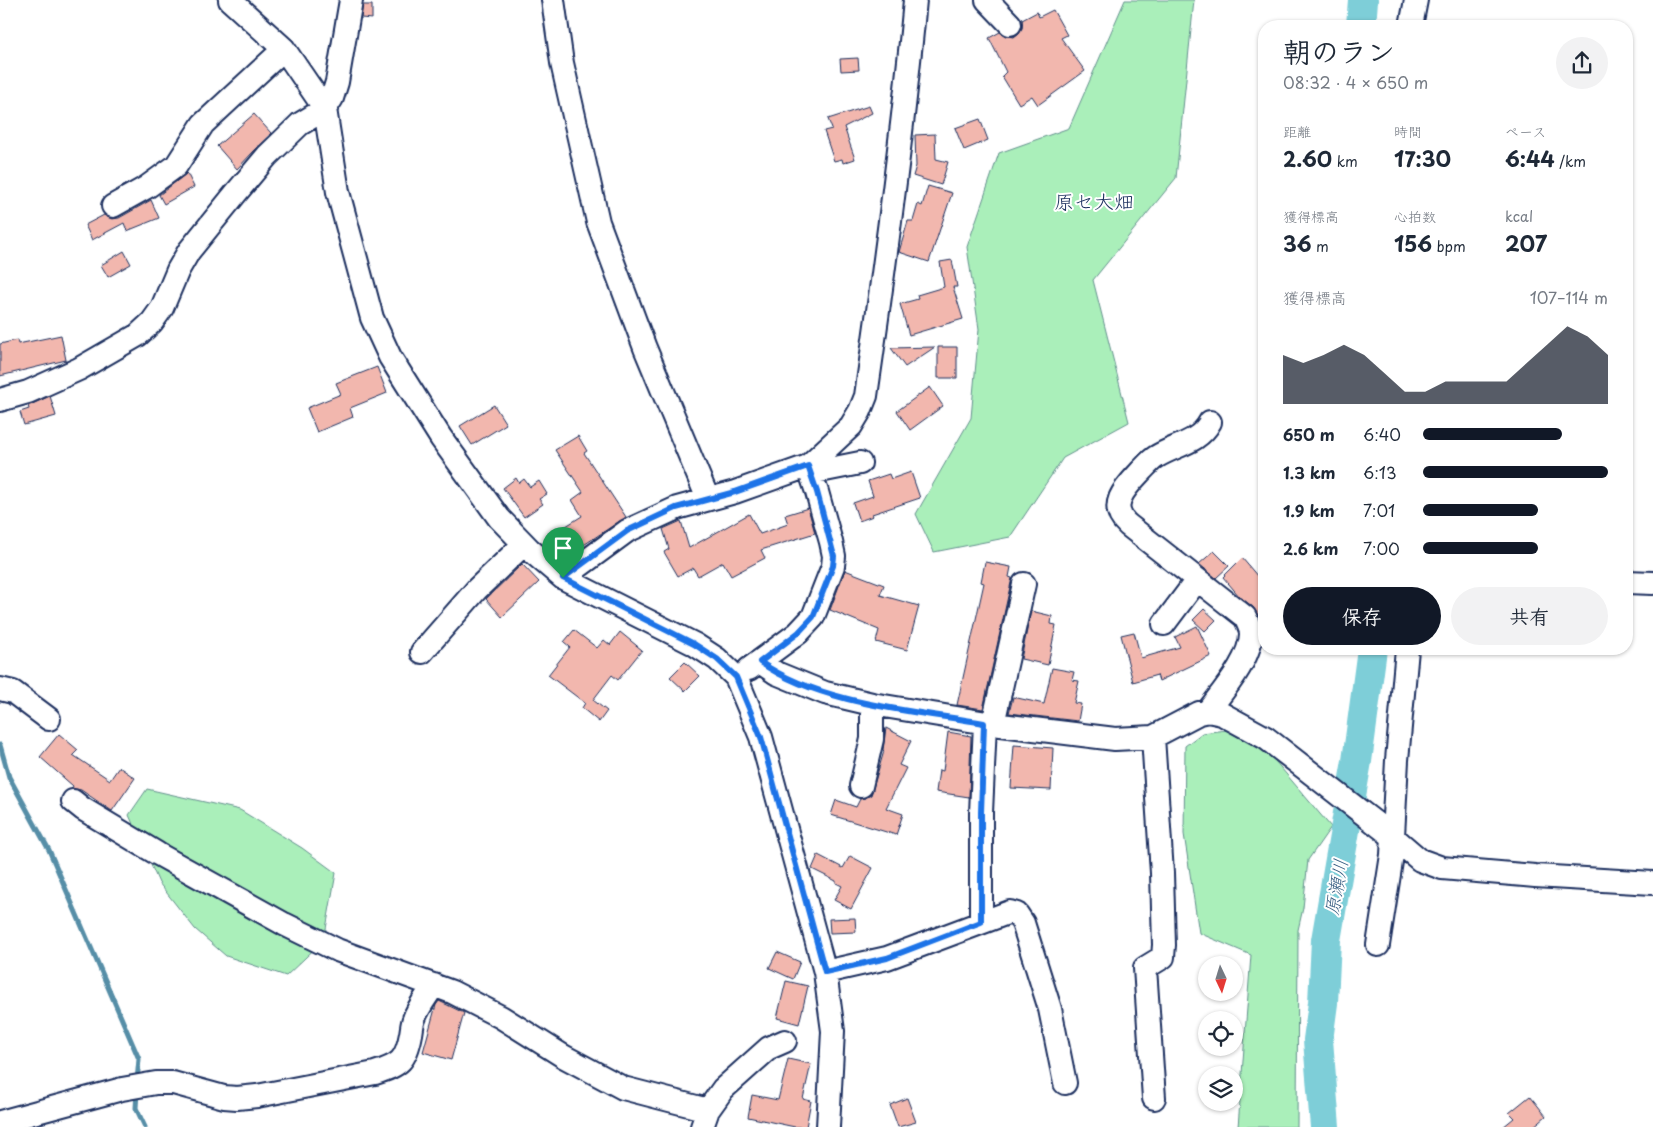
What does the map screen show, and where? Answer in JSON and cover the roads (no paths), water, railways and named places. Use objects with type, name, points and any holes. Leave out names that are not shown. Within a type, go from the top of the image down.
[{"type":"street","points":[[230,0],[284,49],[325,109],[338,192],[372,318],[390,356],[441,438],[499,518],[524,544],[563,578],[694,644],[717,659],[736,677],[761,737],[825,972],[833,1032],[828,1127]]},
{"type":"street","points":[[0,400],[28,392],[79,369],[138,335],[152,322],[162,308],[178,270],[189,251],[267,156],[300,124],[325,109],[332,98],[337,82],[351,0]]},
{"type":"street","points":[[553,0],[562,62],[598,222],[645,348],[708,499]]},
{"type":"street","points":[[809,470],[851,426],[866,396],[907,92],[915,0]]},
{"type":"street","points":[[987,0],[1010,24]]},
{"type":"street","points":[[1412,20],[1416,0]]},
{"type":"street","points":[[113,206],[147,187],[176,166],[203,124],[284,49]]},
{"type":"street","points":[[1208,711],[1242,662],[1249,646],[1251,630],[1246,617],[1120,518],[1118,506],[1121,495],[1130,482],[1155,457],[1197,438],[1210,422]]},
{"type":"street","points":[[563,578],[627,531],[676,508],[809,470],[860,463]]},
{"type":"street","points":[[736,677],[760,662],[798,633],[813,617],[833,566],[834,556],[817,492],[809,470]]},
{"type":"street","points":[[422,652],[477,589],[524,544]]},
{"type":"street","points":[[1164,624],[1197,580]]},
{"type":"street","points":[[1633,582],[1653,583]]},
{"type":"street","points":[[981,922],[981,813],[989,724],[1024,584]]},
{"type":"street","points":[[1378,945],[1392,855],[1407,655]]},
{"type":"street","points":[[760,662],[776,673],[825,693],[872,704],[989,724],[1115,739],[1153,737],[1200,713],[1208,711],[1222,714],[1238,721],[1266,738],[1420,860],[1442,868],[1653,883]]},
{"type":"street","points":[[0,689],[13,692],[50,719]]},
{"type":"street","points":[[861,786],[872,739],[872,704]]},
{"type":"street","points":[[1153,737],[1162,873],[1164,945],[1163,957],[1145,968],[1154,1098]]},
{"type":"street","points":[[72,801],[158,854],[284,924],[337,950],[452,992],[501,1017],[563,1056],[622,1088],[705,1118],[723,1089],[769,1048],[785,1041]]},
{"type":"street","points":[[825,972],[887,958],[1010,912],[1017,914],[1020,918],[1050,1009],[1065,1083]]},
{"type":"street","points":[[0,1122],[122,1089],[156,1083],[173,1083],[224,1097],[237,1098],[375,1074],[392,1068],[401,1062],[408,1051],[413,1021],[417,1011],[434,985]]},
{"type":"waterway","name":"原瀬川","points":[[1361,20],[1363,0]]},
{"type":"waterway","name":"原瀬川","points":[[1325,1127],[1318,1040],[1323,1003],[1326,940],[1357,761],[1371,655]]},
{"type":"waterway","points":[[0,745],[9,777],[49,850],[139,1059],[137,1081]]},
{"type":"waterway","points":[[137,1092],[136,1108],[145,1127]]},
{"type":"district","name":"原セ大畑","points":[[1094,201]]}]
